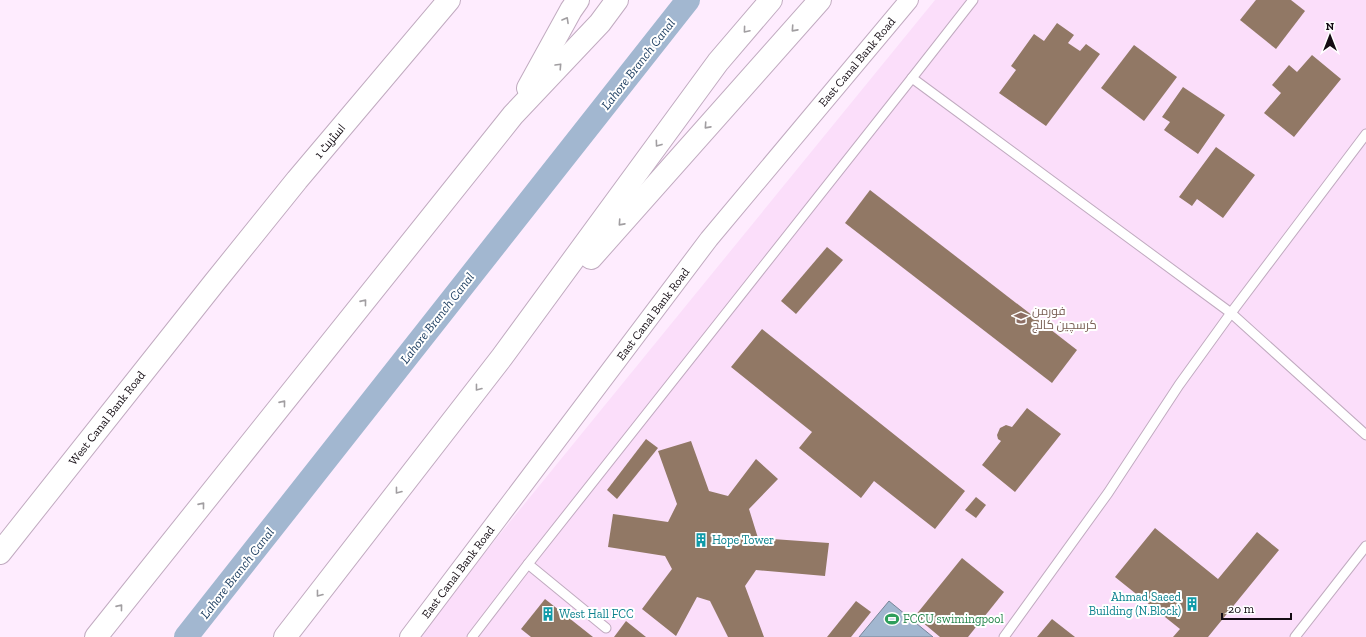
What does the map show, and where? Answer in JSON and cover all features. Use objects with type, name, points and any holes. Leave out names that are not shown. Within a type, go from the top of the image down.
[{"type":"main road","name":"اسٹریٹ 1","points":[[214,283],[297,180],[449,0]]},
{"type":"main road","points":[[513,115],[578,0]]},
{"type":"main road","points":[[96,637],[513,115],[600,23],[617,0]]},
{"type":"main road","points":[[285,637],[502,357],[718,62],[771,0]]},
{"type":"main road","points":[[502,357],[820,0]]},
{"type":"main road","name":"West Canal Bank Road","points":[[0,553],[214,283]]},
{"type":"street","name":"East Canal Bank Road","points":[[409,637],[709,239],[909,0]]},
{"type":"lane","points":[[472,637],[973,0]]},
{"type":"lane","points":[[912,78],[1230,313],[1366,435]]},
{"type":"lane","points":[[1004,637],[1108,493],[1179,385],[1230,313],[1366,134]]},
{"type":"lane","points":[[1295,637],[1366,546]]},
{"type":"lane","points":[[528,564],[606,628]]},
{"type":"shaded area","name":"فورمن کرسچین کالج","points":[[935,0],[1366,0],[1366,637],[416,637]]},
{"type":"water","name":"FCCU swimingpool","points":[[889,601],[933,637],[859,637]]},
{"type":"building","points":[[1256,0],[1291,0],[1305,11],[1276,49],[1240,20]]},
{"type":"building","points":[[1057,23],[1074,35],[1068,43],[1080,51],[1086,44],[1100,54],[1046,126],[999,93],[1016,70],[1011,66],[1034,34],[1044,41]]},
{"type":"building","points":[[1134,45],[1177,77],[1144,121],[1101,88]]},
{"type":"building","points":[[1312,55],[1341,79],[1294,137],[1264,113],[1281,93],[1272,85],[1289,65],[1297,72]]},
{"type":"building","points":[[1183,87],[1225,115],[1198,154],[1164,130],[1170,122],[1162,117]]},
{"type":"building","points":[[1216,147],[1255,175],[1223,218],[1197,199],[1192,206],[1179,197]]},
{"type":"building","points":[[870,190],[1077,350],[1052,383],[845,223]]},
{"type":"building","points":[[827,247],[843,260],[796,314],[781,301]]},
{"type":"building","points":[[762,329],[965,491],[935,529],[874,481],[861,498],[799,448],[812,432],[731,367]]},
{"type":"building","points":[[1027,408],[1061,434],[1015,492],[982,465],[1001,441],[998,439],[997,435],[1000,428],[1006,425],[1012,427]]},
{"type":"building","points":[[646,439],[658,448],[617,499],[607,490]]},
{"type":"building","name":"Hope Tower","points":[[691,441],[709,491],[728,496],[756,459],[778,479],[749,509],[758,538],[829,543],[825,576],[756,570],[745,586],[764,637],[728,637],[710,601],[697,597],[676,636],[642,609],[672,569],[665,556],[608,547],[613,514],[668,522],[677,504],[658,451]]},
{"type":"building","points":[[976,497],[986,505],[976,518],[965,510]]},
{"type":"building","name":"Ahmad Saeed Building (N.Block)","points":[[1155,528],[1218,579],[1257,532],[1279,550],[1208,637],[1173,637],[1180,629],[1115,577]]},
{"type":"building","points":[[962,558],[1004,592],[968,637],[940,637],[915,616]]},
{"type":"building","name":"West Hall FCC","points":[[545,599],[593,637],[531,637],[521,629]]},
{"type":"building","points":[[856,601],[871,612],[851,637],[827,637]]},
{"type":"building","points":[[1052,619],[1075,637],[1037,637]]},
{"type":"building","name":"West Hall FCC","points":[[626,621],[646,637],[614,637]]},
{"type":"waterway","name":"Lahore Branch Canal","points":[[186,637],[688,0]]},
{"type":"place","name":"فورمن کرسچین کالج","points":[[1021,318]]},
{"type":"place","name":"Hope Tower","points":[[701,540]]},
{"type":"place","name":"Ahmad Saeed Building (N.Block)","points":[[1192,604]]},
{"type":"place","name":"West Hall FCC","points":[[548,614]]},
{"type":"place","name":"FCCU swimingpool","points":[[892,619]]}]
